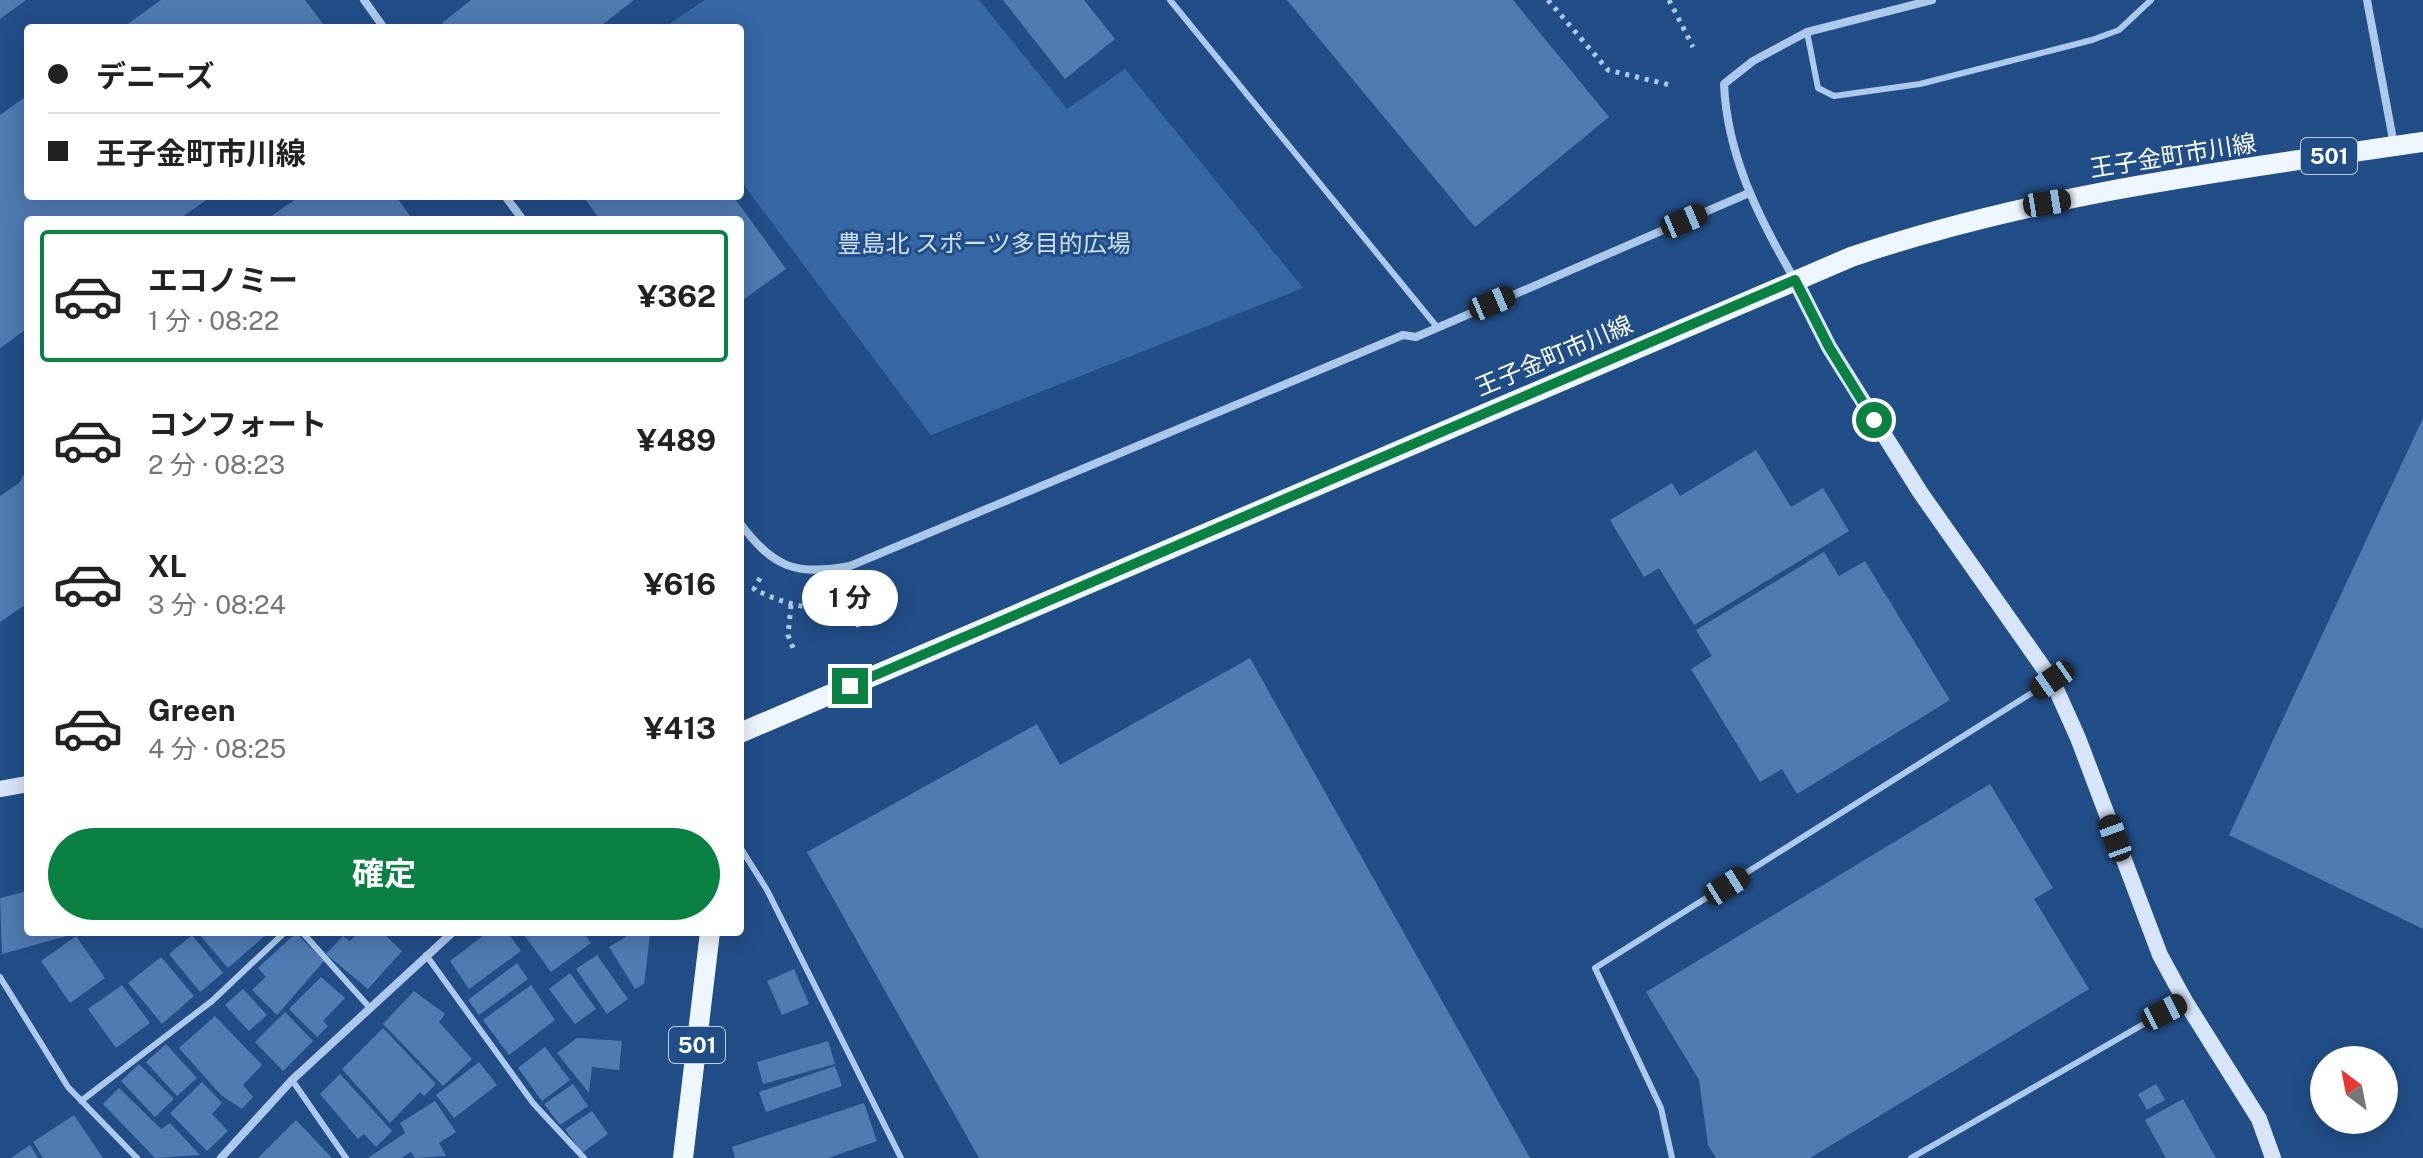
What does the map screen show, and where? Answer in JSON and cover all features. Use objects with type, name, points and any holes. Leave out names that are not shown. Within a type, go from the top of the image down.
[{"type":"main road","name":"王子金町市川線","points":[[744,731],[1795,280],[1931,230],[2016,208],[2423,142]]},
{"type":"main road","name":"501","points":[[683,1158],[710,936]]},
{"type":"street","points":[[364,0],[381,24]]},
{"type":"street","points":[[1932,0],[1807,32],[1753,61],[1724,84],[1726,123],[1749,193],[1829,347],[1920,492],[2052,680],[2078,738],[2160,955],[2259,1119],[2273,1158]]},
{"type":"street","points":[[2367,0],[2394,146]]},
{"type":"street","points":[[744,528],[769,557],[792,569],[821,572],[850,566],[1403,335],[1416,337],[1749,193]]},
{"type":"street","points":[[0,789],[24,785]]},
{"type":"street","points":[[221,1158],[292,1080],[448,936]]},
{"type":"lane","points":[[1170,0],[1437,327]]},
{"type":"lane","points":[[1807,32],[1818,88],[1834,96],[1920,84],[2092,40],[2119,30],[2151,0]]},
{"type":"lane","points":[[1672,1158],[1661,1108],[1595,968],[2052,680]]},
{"type":"lane","points":[[744,853],[767,890],[901,1158]]},
{"type":"lane","points":[[81,1101],[212,1001],[281,936]]},
{"type":"lane","points":[[306,936],[370,1008]]},
{"type":"lane","points":[[426,955],[533,1103],[584,1158]]},
{"type":"lane","points":[[0,977],[68,1087],[137,1158]]},
{"type":"lane","points":[[1911,1158],[2185,1001]]},
{"type":"lane","points":[[292,1080],[346,1158]]},
{"type":"path","points":[[1548,0],[1608,70],[1670,85]]},
{"type":"path","points":[[1669,0],[1693,47]]},
{"type":"path","points":[[750,571],[761,579],[754,589],[791,605],[852,608],[859,627]]},
{"type":"path","points":[[791,605],[788,635],[795,653]]},
{"type":"green space","name":"豊島北 スポーツ多目的広場","points":[[705,0],[979,0],[1067,109],[1125,69],[1303,288],[931,435],[744,185],[744,24],[669,24]]},
{"type":"building","points":[[0,0],[26,0],[0,19]]},
{"type":"building","points":[[161,0],[305,0],[323,24],[128,24]]},
{"type":"building","points":[[471,0],[634,0],[603,24],[442,23]]},
{"type":"building","points":[[1003,0],[1084,0],[1115,39],[1065,79]]},
{"type":"building","points":[[1287,0],[1513,0],[1609,117],[1475,227]]},
{"type":"building","points":[[24,98],[24,200],[206,200],[184,216],[24,216],[24,331],[0,348],[0,115]]},
{"type":"building","points":[[294,200],[399,200],[410,216],[272,216]]},
{"type":"building","points":[[586,200],[736,200],[786,269],[744,299],[744,216],[597,216]]},
{"type":"building","points":[[2423,418],[2423,929],[2229,835]]},
{"type":"building","points":[[1756,450],[1791,507],[1823,488],[1849,531],[1694,625],[1659,568],[1644,577],[1610,520],[1672,483],[1680,496]]},
{"type":"building","points":[[24,475],[24,606],[0,622],[0,496],[19,483]]},
{"type":"building","points":[[1824,552],[1839,576],[1865,561],[1950,700],[1797,794],[1782,769],[1760,782],[1691,669],[1712,656],[1696,630]]},
{"type":"building","points":[[1250,658],[1530,1158],[979,1158],[807,852],[1037,724],[1060,765]]},
{"type":"building","points":[[1990,784],[2053,888],[2034,899],[2089,989],[1810,1158],[1716,1158],[1708,1145],[1699,1080],[1646,992]]},
{"type":"building","points":[[24,892],[24,936],[67,936],[2,954],[0,898]]},
{"type":"building","points":[[76,936],[105,978],[70,1003],[41,961]]},
{"type":"building","points":[[193,936],[223,973],[200,992],[169,954]]},
{"type":"building","points":[[201,936],[264,936],[228,968]]},
{"type":"building","points":[[293,936],[299,936],[324,961],[277,1015],[252,990],[266,977],[258,968]]},
{"type":"building","points":[[343,936],[350,941],[355,936],[386,936],[402,951],[368,989],[326,954]]},
{"type":"building","points":[[483,936],[510,936],[521,951],[469,989],[450,961]]},
{"type":"building","points":[[525,936],[586,936],[591,943],[551,972]]},
{"type":"building","points":[[627,936],[650,936],[644,984],[635,989],[609,947]]},
{"type":"building","points":[[597,955],[628,999],[607,1014],[576,969]]},
{"type":"building","points":[[161,957],[194,996],[162,1024],[128,983]]},
{"type":"building","points":[[517,963],[528,979],[479,1015],[468,1000]]},
{"type":"building","points":[[794,969],[809,1004],[782,1015],[767,981]]},
{"type":"building","points":[[570,973],[596,1009],[575,1024],[549,989]]},
{"type":"building","points":[[321,977],[345,998],[323,1021],[328,1026],[317,1037],[289,1009]]},
{"type":"building","points":[[122,985],[150,1023],[116,1048],[88,1009]]},
{"type":"building","points":[[531,985],[555,1020],[509,1055],[483,1020]]},
{"type":"building","points":[[243,989],[267,1015],[249,1031],[225,1005]]},
{"type":"building","points":[[414,991],[445,1014],[439,1022],[472,1059],[443,1086],[383,1024]]},
{"type":"building","points":[[285,1012],[313,1041],[283,1071],[255,1042]]},
{"type":"building","points":[[215,1016],[262,1065],[243,1085],[253,1097],[242,1109],[221,1095],[179,1048]]},
{"type":"building","points":[[383,1028],[436,1084],[424,1096],[420,1092],[390,1123],[342,1069]]},
{"type":"building","points":[[577,1038],[622,1041],[619,1070],[592,1067],[589,1093],[557,1053]]},
{"type":"building","points":[[828,1041],[835,1064],[763,1084],[757,1062]]},
{"type":"building","points":[[166,1044],[197,1078],[177,1096],[146,1062]]},
{"type":"building","points":[[545,1047],[570,1080],[542,1101],[518,1068]]},
{"type":"building","points":[[479,1062],[497,1085],[454,1118],[436,1095]]},
{"type":"building","points":[[139,1064],[174,1099],[155,1117],[121,1081]]},
{"type":"building","points":[[835,1066],[842,1086],[766,1112],[759,1092]]},
{"type":"building","points":[[340,1074],[392,1131],[376,1147],[364,1134],[358,1139],[320,1094]]},
{"type":"building","points":[[202,1082],[222,1103],[212,1114],[228,1131],[207,1151],[170,1113]]},
{"type":"building","points":[[573,1084],[588,1106],[560,1125],[544,1104]]},
{"type":"building","points":[[2156,1084],[2165,1100],[2147,1110],[2138,1094]]},
{"type":"building","points":[[119,1088],[161,1129],[170,1123],[200,1155],[155,1158],[103,1104]]},
{"type":"building","points":[[2183,1099],[2216,1158],[2166,1158],[2145,1120]]},
{"type":"building","points":[[435,1101],[456,1132],[439,1143],[446,1156],[415,1158],[411,1152],[401,1158],[368,1158],[405,1133],[400,1123]]},
{"type":"building","points":[[864,1103],[877,1141],[828,1158],[735,1158],[732,1147]]},
{"type":"building","points":[[592,1111],[608,1134],[582,1153],[565,1129]]},
{"type":"building","points":[[74,1115],[103,1158],[43,1158],[33,1142]]},
{"type":"building","points":[[296,1120],[332,1158],[258,1158]]},
{"type":"building","points":[[30,1145],[38,1158],[11,1158]]},
{"type":"route","points":[[850,686],[1795,280],[1829,347],[1874,420]]}]
